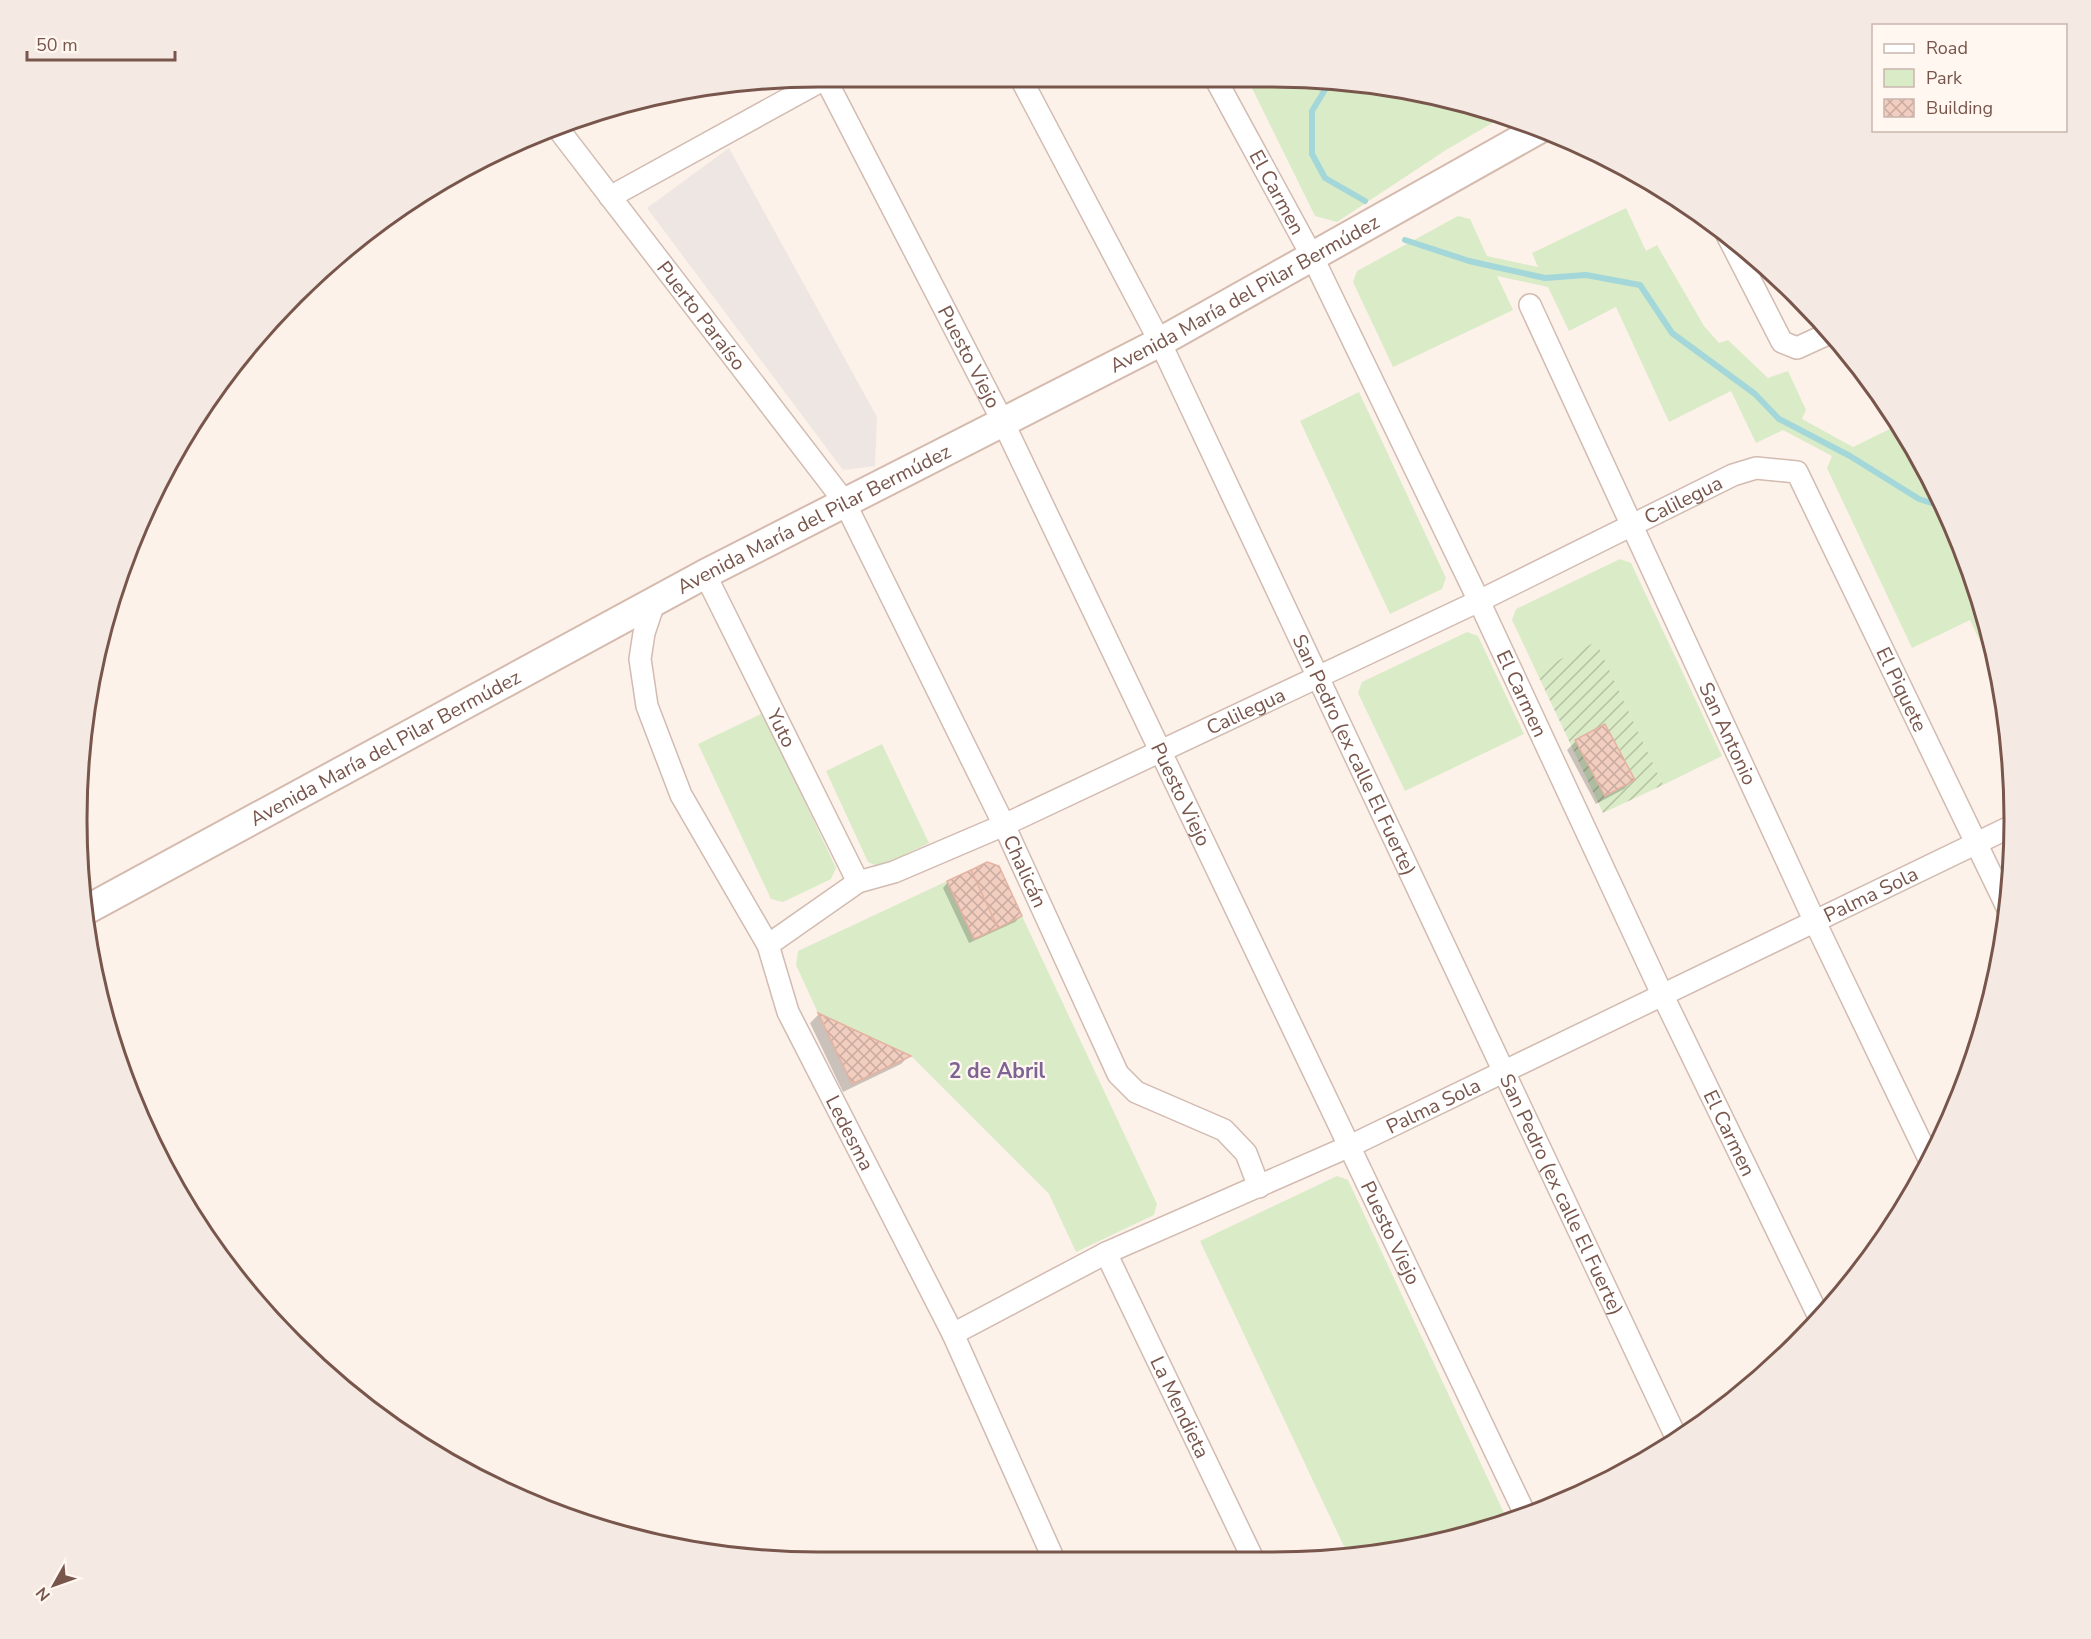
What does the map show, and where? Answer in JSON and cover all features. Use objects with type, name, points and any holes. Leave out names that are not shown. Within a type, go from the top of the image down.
[{"type":"street","name":"Puesto Viejo","points":[[831,87],[1004,423],[1522,1507]]},
{"type":"street","name":"San Pedro (ex calle El Fuerte)","points":[[1025,87],[1160,342],[1674,1432]]},
{"type":"street","name":"El Carmen","points":[[1220,87],[1313,258],[1479,601],[1662,994],[1815,1309]]},
{"type":"street","points":[[610,198],[807,88]]},
{"type":"street","name":"Puerto Paraíso","points":[[562,134],[844,501]]},
{"type":"street","name":"Avenida María del Pilar Bermúdez","points":[[92,907],[705,574],[844,501],[1004,423],[1160,342],[1313,258],[1491,153],[1529,134]]},
{"type":"street","points":[[1737,255],[1782,342],[1797,348],[1822,337]]},
{"type":"street","name":"San Antonio","points":[[1530,305],[1815,922],[1925,1150]]},
{"type":"street","name":"Calilegua","points":[[768,945],[858,882],[894,872],[1004,825],[1479,601],[1632,523],[1733,475],[1755,468],[1797,472]]},
{"type":"street","name":"El Piquete","points":[[1797,472],[2000,892]]},
{"type":"street","name":"Chalicán","points":[[844,501],[1004,825],[1118,1074],[1136,1092],[1224,1130],[1246,1153],[1259,1187]]},
{"type":"street","name":"Yuto","points":[[705,574],[858,882]]},
{"type":"street","name":"Ledesma","points":[[654,603],[644,633],[640,659],[646,706],[681,795],[768,945],[788,1012],[953,1334],[1051,1552]]},
{"type":"street","name":"Palma Sola","points":[[953,1334],[1106,1253],[1350,1146],[2004,830]]},
{"type":"street","name":"La Mendieta","points":[[1106,1253],[1250,1552]]},
{"type":"shaded area","points":[[729,148],[877,417],[875,466],[843,470],[647,208]]},
{"type":"green space","points":[[1251,87],[1367,93],[1414,101],[1494,122],[1446,150],[1337,222],[1315,216]]},
{"type":"green space","points":[[1626,208],[1646,251],[1657,245],[1704,326],[1719,343],[1728,340],[1768,378],[1788,371],[1806,410],[1802,419],[1853,447],[1891,429],[1906,453],[1948,539],[1965,584],[1983,649],[1970,620],[1912,648],[1827,468],[1832,456],[1783,430],[1756,443],[1731,391],[1669,422],[1616,307],[1569,331],[1548,287],[1497,276],[1513,310],[1393,367],[1353,282],[1357,271],[1458,216],[1470,219],[1487,256],[1538,267],[1532,253]]},
{"type":"green space","points":[[1359,392],[1446,578],[1442,589],[1390,614],[1300,421]]},
{"type":"green space","points":[[1620,559],[1631,563],[1722,756],[1663,785],[1596,643],[1536,671],[1512,620],[1516,609]]},
{"type":"green space","points":[[1467,632],[1478,636],[1524,734],[1405,791],[1358,693],[1362,682]]},
{"type":"green space","points":[[1596,642],[1663,785],[1603,813],[1536,671]]},
{"type":"green space","points":[[763,713],[836,868],[831,879],[783,902],[771,899],[698,744]]},
{"type":"green space","points":[[882,744],[929,843],[879,867],[868,862],[826,771]]},
{"type":"green space","points":[[947,881],[974,939],[1022,916],[1157,1204],[1154,1215],[1076,1252],[1049,1194],[911,1056],[818,1013],[796,965],[798,951]]},
{"type":"green space","points":[[1337,1176],[1348,1180],[1504,1514],[1414,1538],[1345,1548],[1200,1241]]},
{"type":"building","points":[[1605,724],[1635,780],[1605,796],[1575,740]]},
{"type":"building","points":[[987,862],[999,866],[1022,916],[998,928],[971,870]]},
{"type":"building","points":[[971,870],[998,928],[974,939],[947,881]]},
{"type":"building","points":[[818,1013],[911,1056],[852,1084]]},
{"type":"waterway","points":[[1325,90],[1312,111],[1312,154],[1325,178],[1365,201]]},
{"type":"waterway","points":[[1405,240],[1469,261],[1545,278],[1586,275],[1640,285],[1672,333],[1755,394],[1779,419],[1850,456],[1919,499],[1931,503]]},
{"type":"district","name":"2 de Abril","points":[[997,1071]]}]
